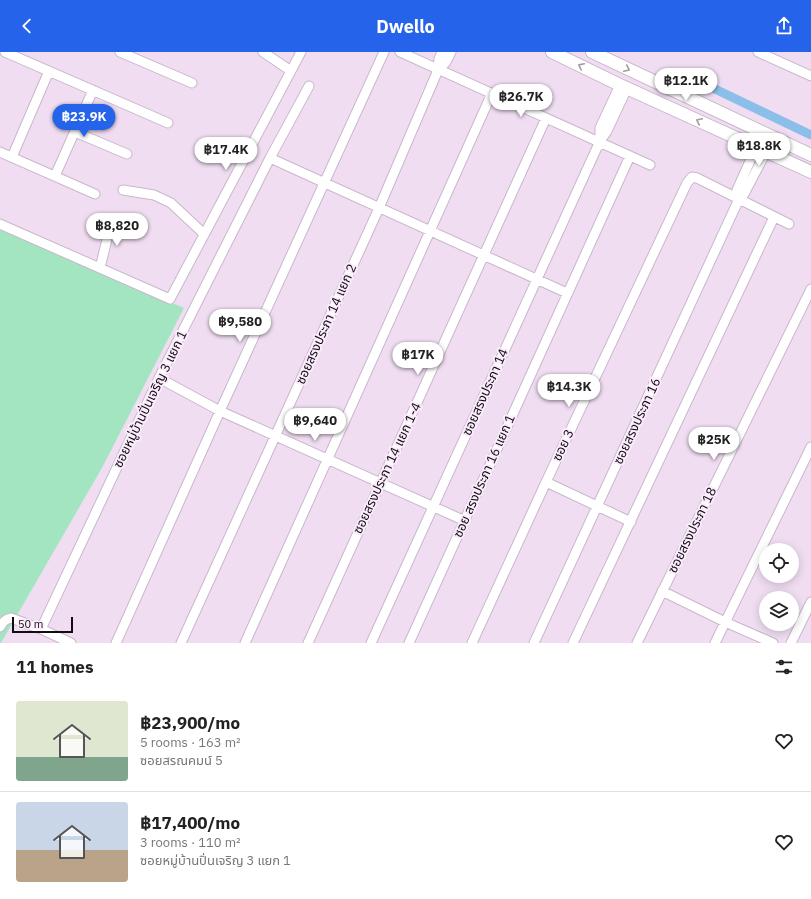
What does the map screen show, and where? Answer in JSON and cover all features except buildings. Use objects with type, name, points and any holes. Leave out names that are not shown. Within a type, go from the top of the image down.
[{"type":"main road","points":[[552,52],[811,172]]},
{"type":"main road","points":[[592,52],[811,155]]},
{"type":"street","points":[[0,59],[4,52],[168,123]]},
{"type":"street","points":[[120,52],[192,83]]},
{"type":"street","points":[[263,52],[291,71]]},
{"type":"street","points":[[0,224],[170,299],[301,52]]},
{"type":"street","points":[[116,643],[384,52]]},
{"type":"street","points":[[400,52],[600,141],[650,165]]},
{"type":"street","points":[[438,70],[439,58],[442,52]]},
{"type":"street","points":[[438,70],[446,62],[451,52]]},
{"type":"street","points":[[758,52],[811,76]]},
{"type":"street","name":"ซอยสรงประภา 14 แยก 2","points":[[181,643],[379,208],[438,70]]},
{"type":"street","points":[[12,157],[49,71]]},
{"type":"street","name":"ซอยหมู่บ้านปิ่นเจริญ 3 แยก 1","points":[[41,629],[159,378],[270,158],[309,86]]},
{"type":"street","name":"ซอยสรงประภา 14","points":[[371,643],[536,279],[600,141],[607,131],[623,86]]},
{"type":"street","points":[[55,176],[93,90]]},
{"type":"street","points":[[245,643],[492,93]]},
{"type":"street","name":"ซอยสรงประภา 14 แยก 1-4","points":[[308,643],[546,118]]},
{"type":"street","points":[[75,132],[127,154]]},
{"type":"street","name":"ซอยสรงประภา 16","points":[[534,643],[739,199],[744,194],[768,134]]},
{"type":"street","points":[[0,152],[95,194]]},
{"type":"street","name":"ซอย สรงประภา 16 แยก 1","points":[[409,643],[630,156]]},
{"type":"street","points":[[270,158],[567,294]]},
{"type":"street","name":"ซอย 3","points":[[472,643],[687,183],[692,177],[697,178],[739,199]]},
{"type":"street","points":[[123,190],[154,195],[171,203],[204,234]]},
{"type":"street","points":[[739,199],[774,218],[789,224]]},
{"type":"street","points":[[573,643],[774,218]]},
{"type":"street","points":[[100,268],[108,237],[109,222]]},
{"type":"street","name":"ซอยสรงประภา 18","points":[[637,643],[811,289]]},
{"type":"street","points":[[159,378],[220,411],[464,520]]},
{"type":"street","points":[[715,643],[811,447]]},
{"type":"street","points":[[546,482],[631,522]]},
{"type":"street","points":[[662,591],[725,622],[773,643]]},
{"type":"street","points":[[791,643],[811,602]]},
{"type":"street","points":[[0,627],[3,622],[11,618],[41,629],[71,643]]},
{"type":"green space","points":[[0,229],[184,308],[103,466],[1,643],[0,643]]},
{"type":"waterway","points":[[715,89],[811,135]]}]
